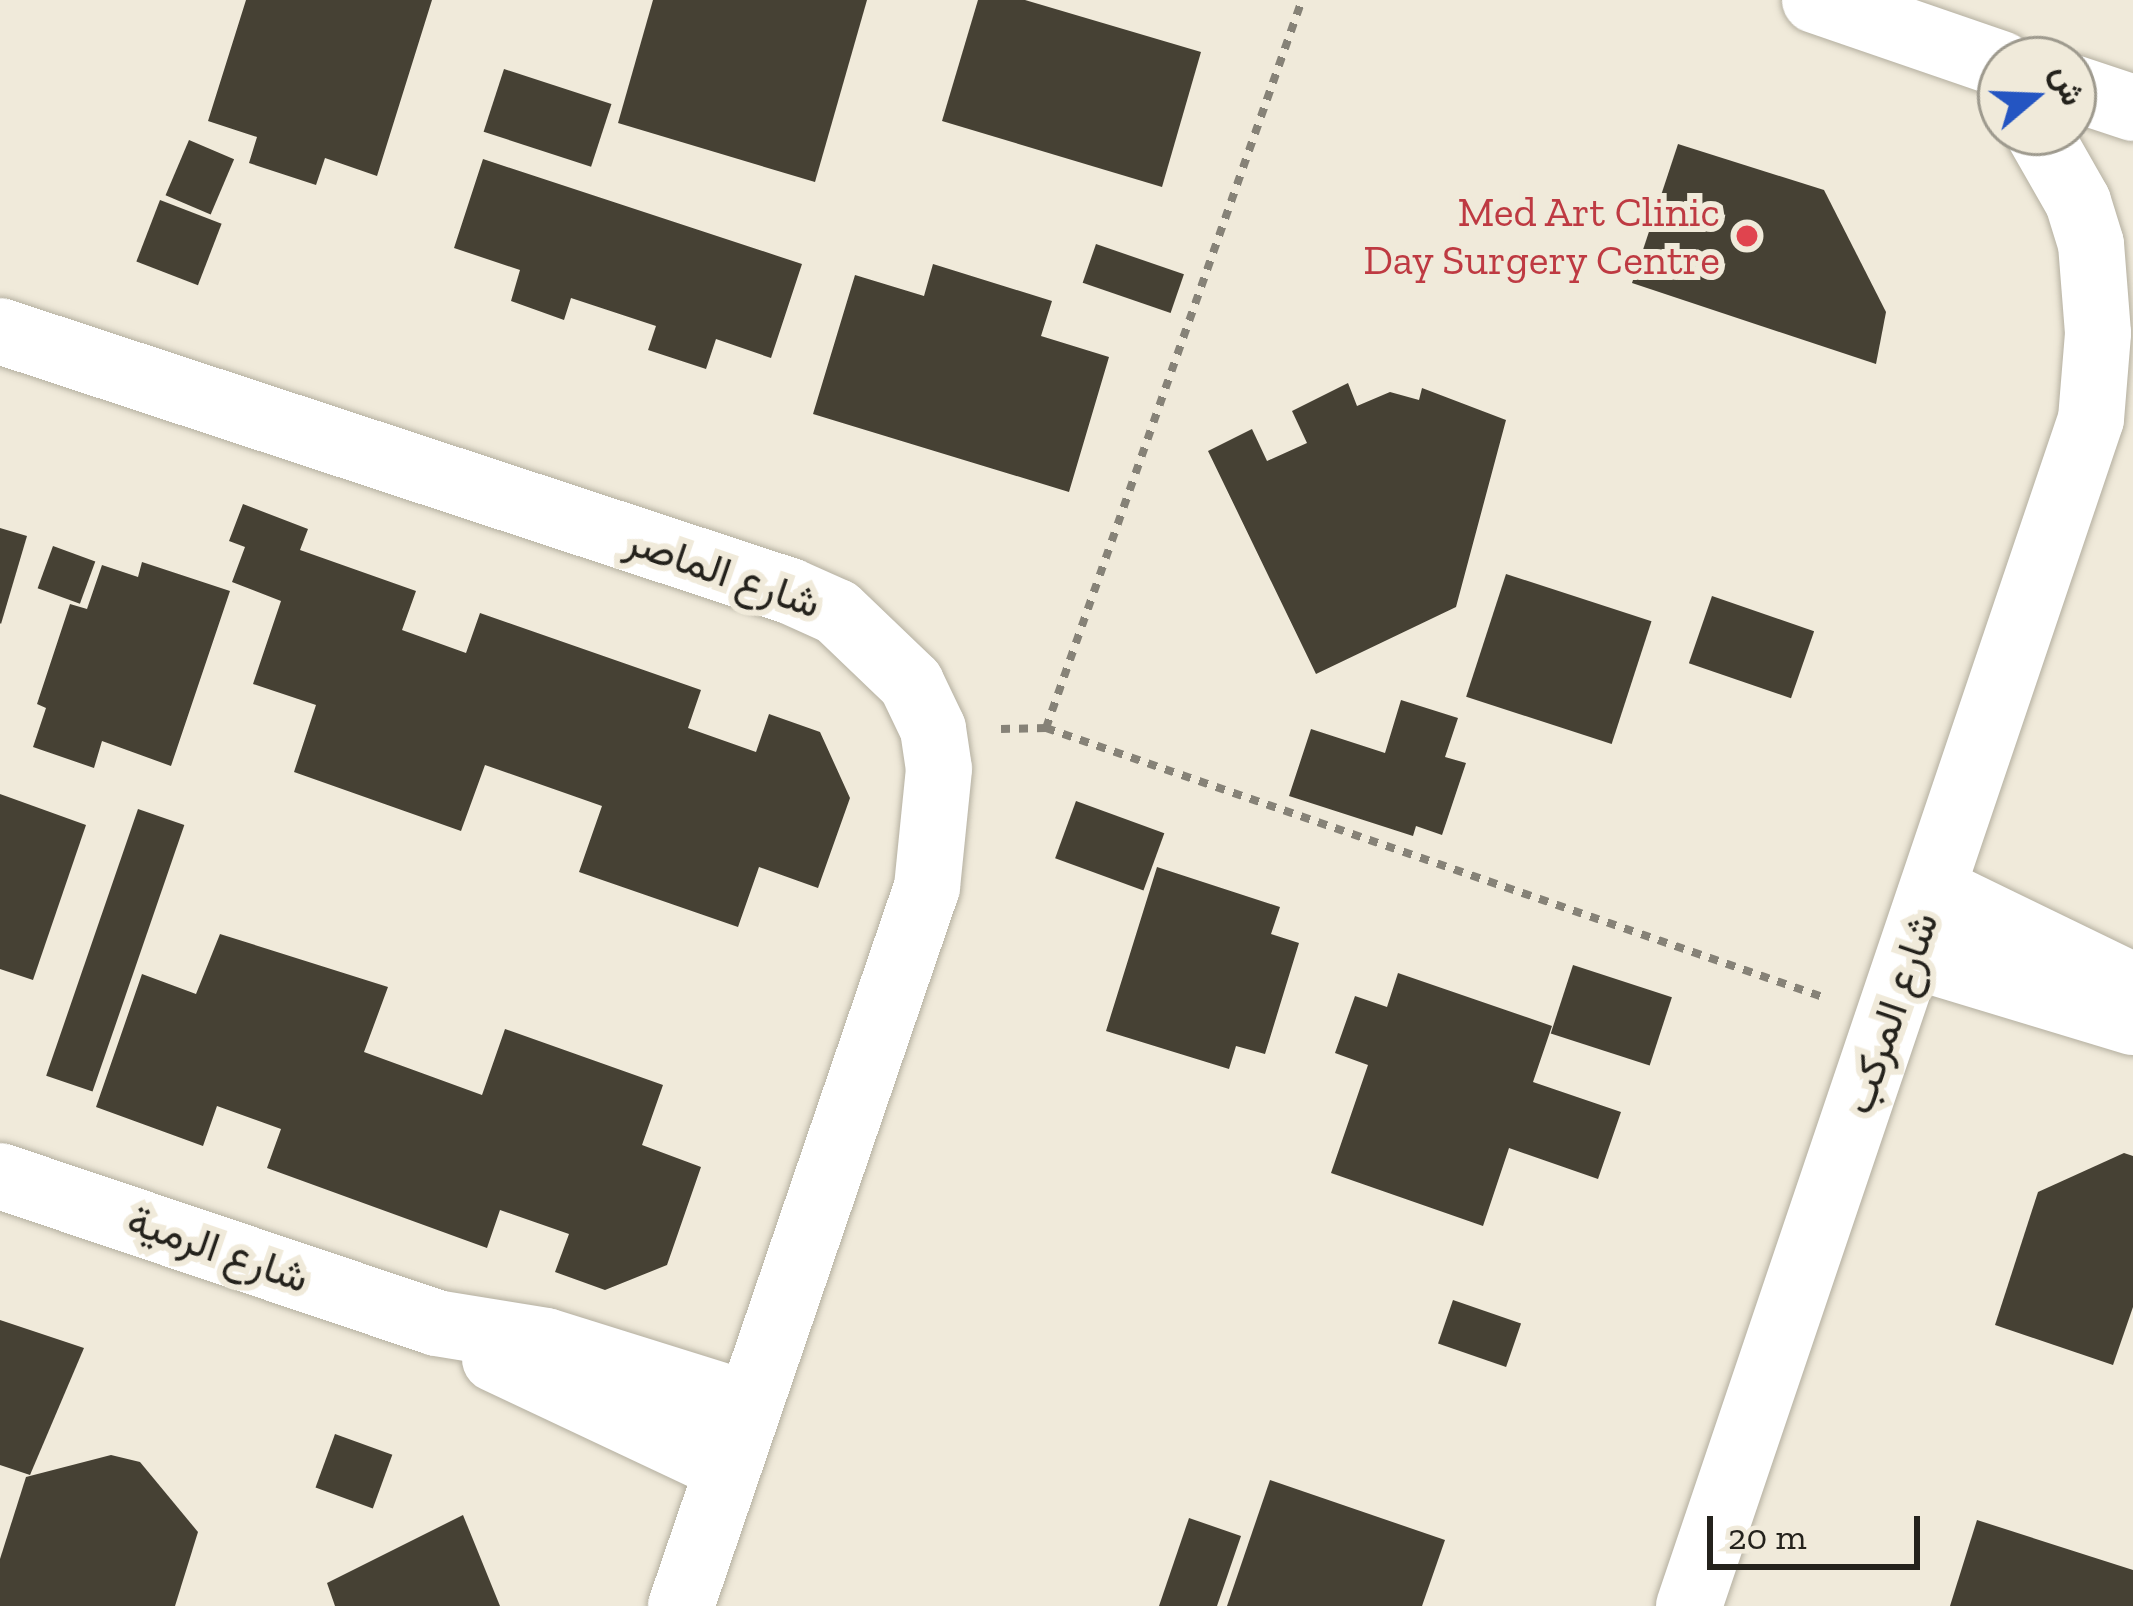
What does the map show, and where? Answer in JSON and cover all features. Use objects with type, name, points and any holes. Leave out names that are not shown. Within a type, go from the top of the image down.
[{"type":"street","points":[[1814,0],[1977,60]]},
{"type":"street","points":[[2097,96],[2133,108]]},
{"type":"street","name":"شارع المركب","points":[[1689,1606],[2091,419],[2098,333],[2091,244],[2078,202],[2052,156]]},
{"type":"street","name":"شارع الماصر","points":[[0,331],[806,598],[878,643],[933,729],[940,808],[927,887],[681,1606]]},
{"type":"street","name":"شارع المركب","points":[[2091,419],[2133,355]]},
{"type":"street","points":[[1933,890],[2133,986]]},
{"type":"street","points":[[1911,955],[2133,1022]]},
{"type":"street","name":"شارع الرمية","points":[[0,1176],[436,1323],[546,1340],[747,1404]]},
{"type":"street","name":"شارع الرمية","points":[[436,1323],[525,1375],[725,1467]]},
{"type":"path","points":[[1046,728],[1302,0]]},
{"type":"path","points":[[933,729],[1046,728],[1888,1019]]},
{"type":"building","points":[[246,0],[432,0],[377,176],[325,158],[316,185],[249,163],[257,137],[208,121]]},
{"type":"building","points":[[653,0],[867,0],[815,182],[618,123]]},
{"type":"building","points":[[978,0],[1025,0],[1201,52],[1162,187],[942,121]]},
{"type":"building","points":[[504,69],[611,104],[591,167],[484,132]]},
{"type":"building","points":[[189,140],[234,159],[211,214],[166,195]]},
{"type":"building","name":"Med Art Clinic Day Surgery Centre","points":[[1678,144],[1824,190],[1886,312],[1876,364],[1632,283]]},
{"type":"building","points":[[483,159],[802,264],[771,358],[716,339],[706,369],[648,350],[656,326],[571,298],[564,320],[511,301],[520,270],[454,248]]},
{"type":"building","points":[[160,200],[222,224],[198,285],[136,262]]},
{"type":"building","points":[[1096,244],[1184,274],[1171,313],[1083,283]]},
{"type":"building","points":[[933,264],[1052,301],[1041,336],[1109,357],[1069,492],[813,414],[855,275],[924,296]]},
{"type":"building","points":[[1348,383],[1357,406],[1390,392],[1419,400],[1422,388],[1506,420],[1456,607],[1316,674],[1208,451],[1252,429],[1267,461],[1307,443],[1292,411]]},
{"type":"building","points":[[243,504],[308,529],[300,550],[416,591],[402,630],[466,653],[480,613],[701,690],[688,728],[756,752],[769,714],[820,732],[850,798],[818,888],[759,867],[738,927],[579,872],[602,806],[485,765],[461,831],[294,772],[316,705],[253,684],[281,601],[232,582],[245,547],[229,541]]},
{"type":"building","points":[[0,528],[27,536],[1,624],[0,623]]},
{"type":"building","points":[[53,546],[95,561],[80,604],[38,588]]},
{"type":"building","points":[[142,562],[230,591],[171,766],[102,741],[94,768],[33,747],[46,708],[37,704],[70,604],[87,609],[102,565],[138,577]]},
{"type":"building","points":[[1506,574],[1652,621],[1612,744],[1466,697]]},
{"type":"building","points":[[1712,596],[1814,631],[1791,698],[1689,663]]},
{"type":"building","points":[[1401,700],[1458,718],[1445,757],[1466,763],[1442,835],[1416,826],[1413,836],[1289,796],[1311,729],[1385,753]]},
{"type":"building","points":[[0,794],[86,825],[33,980],[0,969]]},
{"type":"building","points":[[1076,801],[1164,833],[1143,890],[1055,858]]},
{"type":"building","points":[[138,809],[184,825],[93,1092],[46,1076]]},
{"type":"building","points":[[1157,867],[1280,907],[1271,934],[1299,943],[1265,1054],[1236,1046],[1229,1069],[1106,1031]]},
{"type":"building","points":[[220,934],[388,987],[364,1052],[482,1095],[505,1029],[663,1085],[642,1145],[701,1167],[667,1265],[605,1290],[555,1272],[569,1234],[500,1210],[487,1248],[267,1168],[281,1129],[217,1106],[203,1146],[96,1107],[142,974],[196,994]]},
{"type":"building","points":[[1573,965],[1672,997],[1650,1066],[1551,1033]]},
{"type":"building","points":[[1398,973],[1552,1026],[1533,1082],[1621,1112],[1598,1179],[1509,1148],[1483,1226],[1331,1173],[1368,1065],[1335,1053],[1355,996],[1387,1007]]},
{"type":"building","points":[[2124,1153],[2133,1156],[2133,1307],[2113,1365],[1995,1325],[2038,1192]]},
{"type":"building","points":[[1453,1300],[1521,1323],[1506,1367],[1438,1343]]},
{"type":"building","points":[[0,1320],[84,1348],[30,1475],[0,1465]]},
{"type":"building","points":[[335,1434],[392,1455],[373,1508],[316,1488]]},
{"type":"building","points":[[111,1455],[140,1462],[198,1532],[175,1606],[0,1606],[0,1559],[26,1477]]},
{"type":"building","points":[[1270,1480],[1445,1540],[1422,1606],[1227,1606]]},
{"type":"building","points":[[463,1515],[500,1606],[335,1606],[327,1583]]},
{"type":"building","points":[[1189,1518],[1241,1536],[1217,1606],[1159,1606]]},
{"type":"building","points":[[1977,1520],[2133,1570],[2133,1606],[1950,1606]]},
{"type":"place","name":"Med Art Clinic Day Surgery Centre","points":[[1747,236]]}]
